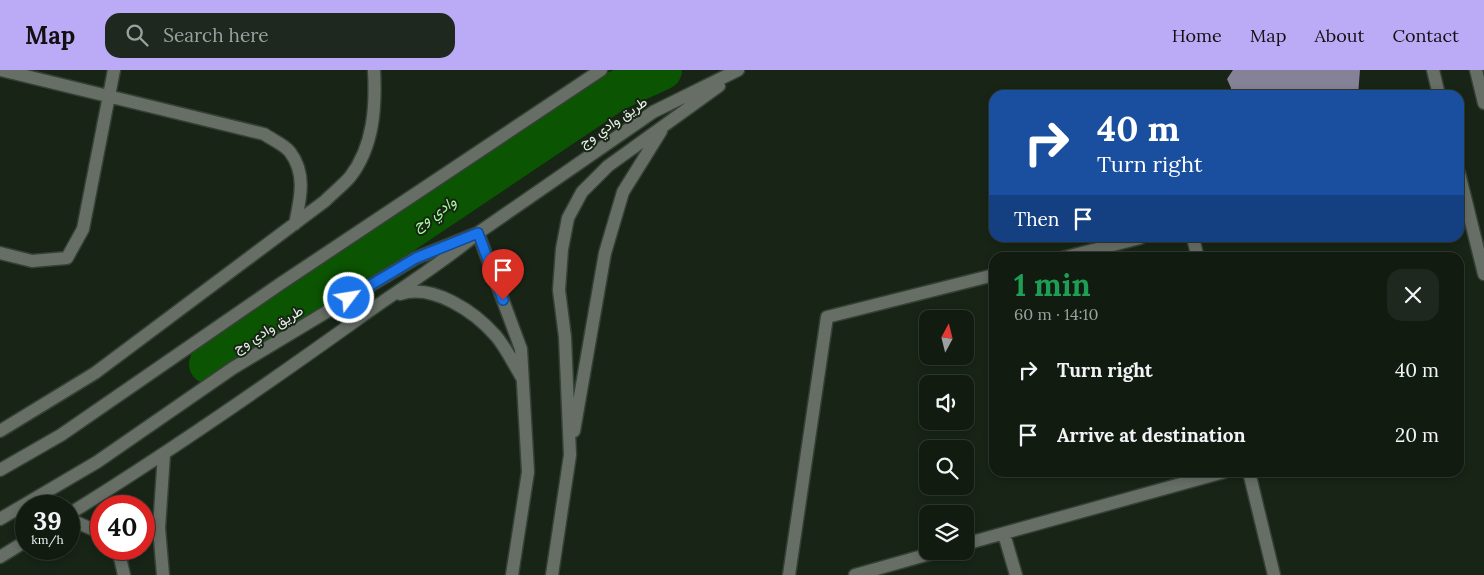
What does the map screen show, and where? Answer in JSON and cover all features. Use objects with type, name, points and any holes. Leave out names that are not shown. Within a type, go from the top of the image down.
[{"type":"street","points":[[1,70],[264,134],[290,151],[302,178],[301,193],[294,224]]},
{"type":"street","points":[[0,253],[32,261],[67,258],[82,229],[114,70]]},
{"type":"street","points":[[0,431],[95,373],[325,201],[351,176],[368,145],[376,106],[374,70]]},
{"type":"street","name":"طريق وادي وج","points":[[0,470],[61,435],[280,284],[601,70]]},
{"type":"street","points":[[570,455],[564,338],[559,290],[562,249],[568,218],[582,192],[608,166],[739,70]]},
{"type":"street","name":"طريق وادي وج","points":[[0,519],[97,462],[233,368],[416,258],[478,233],[653,112],[739,70]]},
{"type":"street","points":[[1433,70],[1438,90]]},
{"type":"street","points":[[1476,70],[1484,103]]},
{"type":"street","points":[[552,575],[570,455],[605,253],[623,192],[664,126]]},
{"type":"street","points":[[1464,193],[1484,274]]},
{"type":"street","points":[[80,507],[164,454],[388,297],[445,260],[478,233],[521,350],[528,472],[512,575]]},
{"type":"street","points":[[1085,252],[1124,242]]},
{"type":"street","points":[[789,575],[827,317],[989,276]]},
{"type":"street","points":[[388,297],[412,290],[442,297],[477,318],[496,336],[523,380]]},
{"type":"street","points":[[163,575],[159,528],[164,454]]},
{"type":"street","points":[[974,542],[1206,477]]},
{"type":"street","points":[[1250,477],[1274,575]]},
{"type":"street","points":[[1004,534],[1016,575]]},
{"type":"street","points":[[0,557],[15,548]]},
{"type":"street","points":[[855,575],[919,557]]},
{"type":"street","points":[[121,560],[124,575]]},
{"type":"building","points":[[1233,70],[1360,70],[1358,90],[1231,90],[1227,79]]},
{"type":"waterway","name":"وادي وج","points":[[209,364],[616,91],[662,70]]},
{"type":"route","points":[[349,298],[416,258],[478,233],[503,300]]}]
